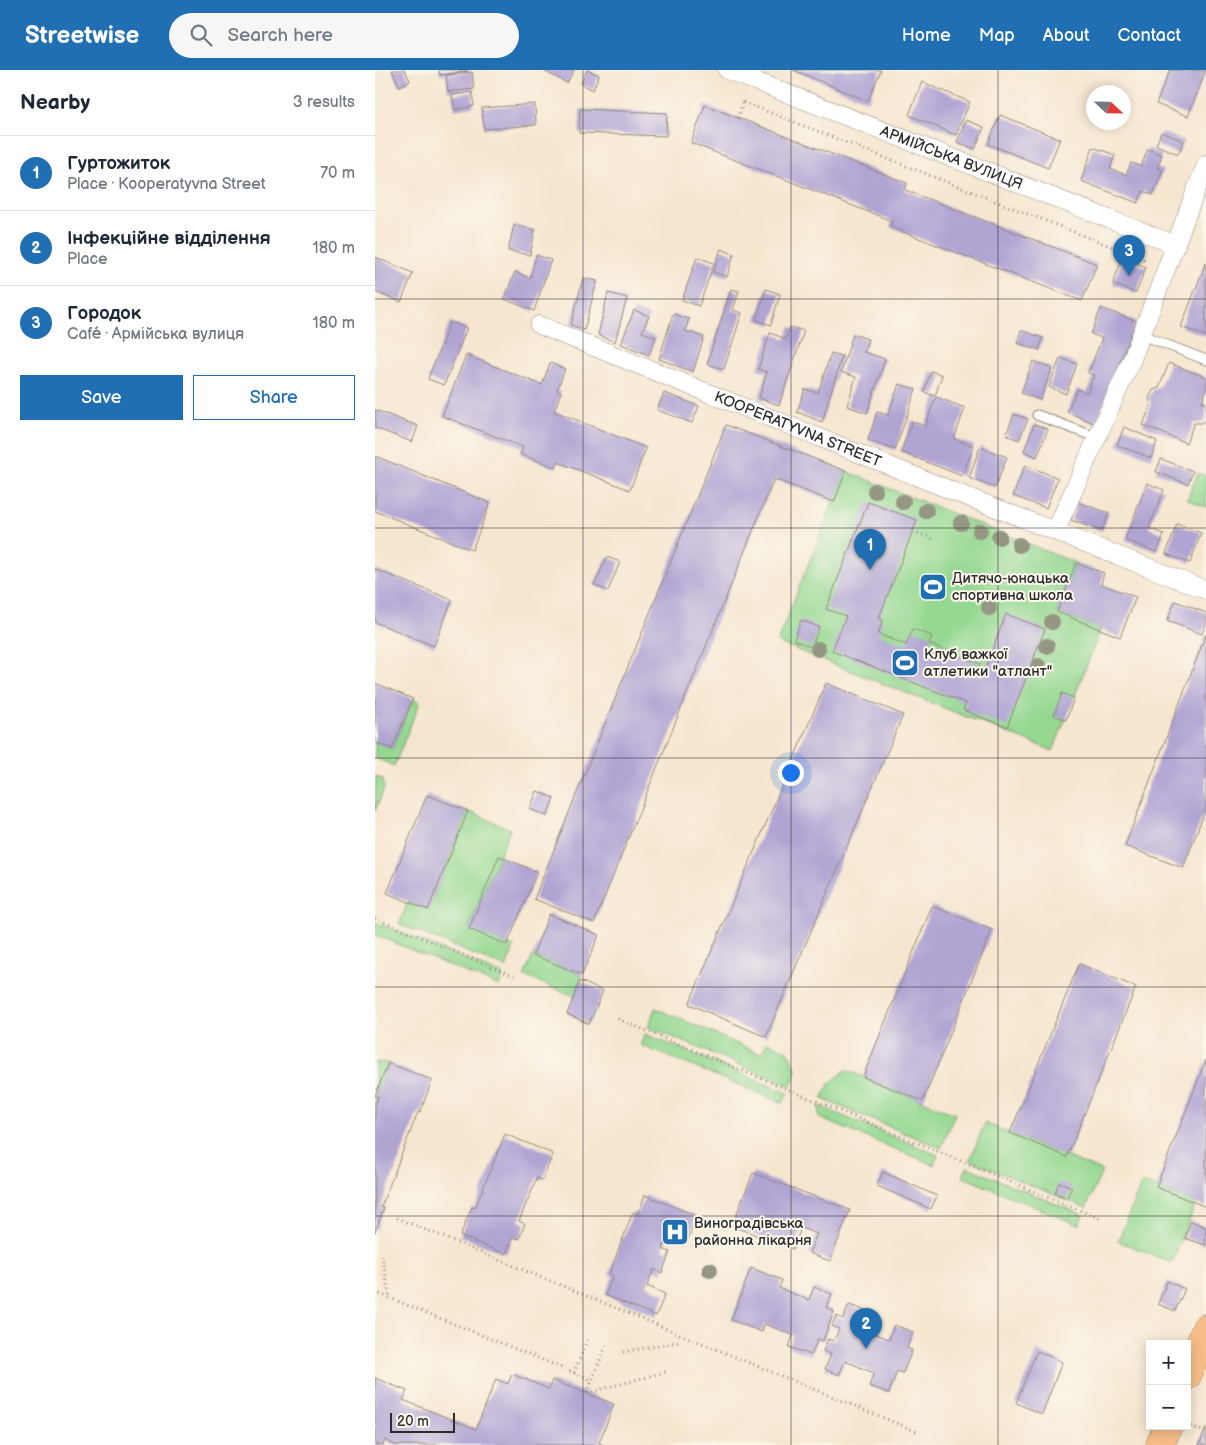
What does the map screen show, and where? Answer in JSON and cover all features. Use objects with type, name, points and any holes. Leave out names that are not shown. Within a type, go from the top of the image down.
[{"type":"highway","points":[[1191,1366],[1206,1328]]},
{"type":"highway","points":[[1160,1445],[1175,1430]]},
{"type":"street","name":"АРМІЙСЬКА ВУЛИЦЯ","points":[[727,70],[1175,245]]},
{"type":"street","points":[[1056,530],[1142,335],[1206,164]]},
{"type":"street","name":"KOOPERATYVNA STREET","points":[[539,325],[955,492],[1206,590]]},
{"type":"lane","points":[[1142,335],[1206,360]]},
{"type":"lane","points":[[1037,415],[1098,438]]},
{"type":"path","points":[[743,102],[1149,261]]},
{"type":"path","points":[[913,531],[936,540]]},
{"type":"path","points":[[375,918],[513,976]]},
{"type":"path","points":[[618,1019],[1103,1220]]},
{"type":"path","points":[[397,1218],[918,1432]]},
{"type":"path","points":[[382,1255],[390,1298]]},
{"type":"path","points":[[375,1292],[592,1380]]},
{"type":"path","points":[[574,1373],[589,1338]]},
{"type":"path","points":[[623,1352],[681,1341]]},
{"type":"path","points":[[606,1346],[587,1394],[669,1371]]},
{"type":"path","points":[[1191,1429],[1205,1432]]},
{"type":"green space","name":"Дитячо-юнацька спортивна школа","points":[[846,471],[1076,563],[1057,612],[1101,629],[1053,751],[777,642]]},
{"type":"green space","points":[[1198,473],[1206,476],[1206,507],[1187,499]]},
{"type":"green space","points":[[413,699],[420,702],[394,766],[375,758],[375,742],[392,749]]},
{"type":"green space","points":[[376,776],[383,780],[384,789],[375,811]]},
{"type":"green space","points":[[468,811],[510,829],[469,928],[514,947],[506,968],[399,924],[408,902],[428,909]]},
{"type":"green space","points":[[375,922],[503,975],[499,986],[375,935]]},
{"type":"green space","points":[[533,955],[582,975],[574,996],[524,976]]},
{"type":"green space","points":[[655,1008],[761,1054],[767,1042],[788,1051],[797,1071],[791,1086],[648,1027]]},
{"type":"green space","points":[[645,1034],[788,1093],[783,1103],[640,1045]]},
{"type":"green space","points":[[375,1062],[388,1063],[375,1096]]},
{"type":"green space","points":[[846,1070],[955,1114],[941,1148],[822,1099],[829,1084]]},
{"type":"green space","points":[[819,1106],[938,1155],[934,1165],[819,1118]]},
{"type":"green space","points":[[985,1123],[1102,1171],[1086,1208],[970,1160]]},
{"type":"green space","points":[[967,1167],[1083,1215],[1079,1225],[963,1177]]},
{"type":"green space","points":[[1142,1182],[1196,1203],[1172,1263],[1118,1241]]},
{"type":"building","points":[[392,70],[405,70],[410,81],[399,86]]},
{"type":"building","points":[[439,70],[468,70],[468,71],[440,75]]},
{"type":"building","points":[[542,70],[574,70],[567,83]]},
{"type":"building","points":[[587,70],[599,75],[593,90],[581,84]]},
{"type":"building","points":[[793,70],[881,70],[868,101]]},
{"type":"building","points":[[1170,70],[1206,70],[1188,116],[1156,104]]},
{"type":"building","points":[[472,72],[474,89],[448,92],[446,75]]},
{"type":"building","points":[[922,82],[970,102],[956,135],[909,115]]},
{"type":"building","points":[[472,92],[474,106],[455,110],[452,95]]},
{"type":"building","points":[[535,104],[536,125],[484,129],[482,108]]},
{"type":"building","points":[[705,105],[907,183],[905,190],[1097,264],[1082,301],[890,227],[892,221],[691,143]]},
{"type":"building","points":[[580,109],[667,113],[666,136],[579,133]]},
{"type":"building","points":[[1000,115],[1060,139],[1048,168],[988,144]]},
{"type":"building","points":[[966,120],[984,127],[975,149],[957,142]]},
{"type":"building","points":[[1161,132],[1184,141],[1178,154],[1156,145]]},
{"type":"building","points":[[1093,147],[1115,155],[1110,169],[1126,175],[1131,163],[1141,166],[1148,149],[1162,155],[1157,168],[1163,170],[1153,195],[1143,191],[1138,203],[1081,181]]},
{"type":"building","points":[[514,225],[535,230],[530,255],[508,251]]},
{"type":"building","points":[[721,249],[734,254],[727,277],[713,272]]},
{"type":"building","points":[[536,255],[551,260],[534,311],[504,299],[515,272],[530,278]]},
{"type":"building","points":[[375,257],[413,273],[401,302],[375,292]]},
{"type":"building","points":[[697,257],[714,263],[699,306],[682,300]]},
{"type":"building","points":[[1122,258],[1146,267],[1136,293],[1113,284]]},
{"type":"building","points":[[1206,262],[1206,336],[1181,327]]},
{"type":"building","points":[[583,278],[597,281],[584,330],[571,325]]},
{"type":"building","points":[[731,289],[739,291],[733,310],[742,313],[724,369],[707,364]]},
{"type":"building","points":[[766,289],[780,294],[771,325],[756,320]]},
{"type":"building","points":[[608,293],[627,298],[615,342],[598,335]]},
{"type":"building","points":[[1101,308],[1136,321],[1096,424],[1067,412],[1077,389],[1087,393],[1094,375],[1088,373],[1102,338],[1091,334]]},
{"type":"building","points":[[634,310],[649,316],[642,332],[656,337],[649,355],[621,344]]},
{"type":"building","points":[[673,314],[689,319],[685,331],[704,337],[693,372],[659,359]]},
{"type":"building","points":[[450,322],[467,328],[444,385],[428,379]]},
{"type":"building","points":[[790,327],[804,331],[779,405],[759,398],[767,372],[758,369],[770,333],[786,339]]},
{"type":"building","points":[[1021,330],[1043,338],[1039,350],[1017,343]]},
{"type":"building","points":[[853,334],[868,339],[864,352],[885,359],[867,413],[847,406],[856,377],[841,372]]},
{"type":"building","points":[[831,353],[842,356],[822,422],[797,412],[805,389],[818,393]]},
{"type":"building","points":[[466,355],[542,385],[550,363],[565,369],[557,390],[561,392],[554,411],[646,448],[630,490],[558,462],[556,468],[520,454],[523,447],[442,416]]},
{"type":"building","points":[[1060,358],[1077,364],[1066,394],[1049,387]]},
{"type":"building","points":[[1033,361],[1052,368],[1040,400],[1021,393]]},
{"type":"building","points":[[1169,363],[1206,377],[1206,391],[1202,402],[1206,403],[1206,419],[1201,423],[1194,423],[1186,443],[1143,425],[1151,405],[1149,398],[1153,390],[1159,388]]},
{"type":"building","points":[[931,371],[942,375],[935,396],[924,392]]},
{"type":"building","points":[[899,384],[916,389],[895,450],[868,440],[877,412],[888,415]]},
{"type":"building","points":[[664,393],[699,406],[692,423],[657,410]]},
{"type":"building","points":[[936,397],[965,408],[954,439],[974,446],[962,476],[901,452],[912,421],[925,426]]},
{"type":"building","points":[[375,410],[418,426],[412,442],[375,428]]},
{"type":"building","points":[[1014,414],[1028,419],[1019,440],[1006,435]]},
{"type":"building","points":[[1034,424],[1048,429],[1037,457],[1024,451]]},
{"type":"building","points":[[726,425],[846,471],[834,502],[774,479],[594,923],[534,899]]},
{"type":"building","points":[[1124,427],[1157,441],[1151,458],[1117,445]]},
{"type":"building","points":[[980,447],[1007,457],[995,488],[969,478]]},
{"type":"building","points":[[375,456],[490,503],[472,550],[375,511]]},
{"type":"building","points":[[1161,459],[1193,471],[1188,484],[1156,472]]},
{"type":"building","points":[[1025,465],[1058,478],[1046,508],[1013,496]]},
{"type":"building","points":[[1147,483],[1164,490],[1149,528],[1164,534],[1157,552],[1125,540]]},
{"type":"building","points":[[868,502],[917,520],[879,618],[883,620],[878,634],[906,645],[913,629],[932,636],[929,644],[980,664],[976,674],[982,677],[1006,614],[1045,629],[1007,727],[963,710],[966,703],[832,651],[846,616],[826,609]]},
{"type":"building","points":[[1077,502],[1109,513],[1102,531],[1071,520]]},
{"type":"building","points":[[1177,524],[1201,533],[1190,563],[1166,554]]},
{"type":"building","points":[[607,557],[620,562],[608,591],[594,585]]},
{"type":"building","points":[[1076,563],[1104,573],[1101,584],[1136,597],[1120,637],[1057,612]]},
{"type":"building","points":[[375,569],[452,600],[434,646],[375,622]]},
{"type":"building","points":[[1175,601],[1206,613],[1206,624],[1202,634],[1167,621]]},
{"type":"building","points":[[801,620],[819,627],[812,647],[794,640]]},
{"type":"building","points":[[1206,634],[1206,808],[1183,868],[1125,846]]},
{"type":"building","points":[[375,683],[413,699],[392,749],[375,742]]},
{"type":"building","points":[[826,683],[903,715],[766,1037],[689,1004]]},
{"type":"building","points":[[1062,693],[1074,698],[1066,720],[1054,715]]},
{"type":"building","points":[[537,791],[554,798],[547,816],[530,809]]},
{"type":"building","points":[[427,795],[468,811],[428,910],[387,893]]},
{"type":"building","points":[[499,856],[537,872],[507,945],[469,929]]},
{"type":"building","points":[[932,906],[992,930],[923,1101],[863,1077]]},
{"type":"building","points":[[549,914],[599,935],[582,975],[533,955]]},
{"type":"building","points":[[1079,964],[1136,987],[1067,1157],[1010,1133]]},
{"type":"building","points":[[580,981],[603,991],[589,1024],[567,1014]]},
{"type":"building","points":[[1206,1060],[1206,1207],[1156,1187]]},
{"type":"building","points":[[388,1063],[432,1080],[381,1207],[384,1208],[375,1232],[375,1105],[378,1097],[375,1096]]},
{"type":"building","points":[[505,1134],[553,1154],[542,1180],[537,1178],[519,1221],[525,1224],[519,1239],[513,1237],[506,1254],[460,1236],[472,1207],[475,1208]]},
{"type":"building","points":[[883,1172],[937,1196],[931,1209],[877,1186]]},
{"type":"building","points":[[753,1173],[850,1210],[830,1261],[809,1253],[817,1234],[801,1228],[793,1249],[732,1226]]},
{"type":"building","points":[[1059,1182],[1072,1187],[1067,1198],[1055,1193]]},
{"type":"building","points":[[645,1195],[697,1216],[687,1241],[669,1234],[663,1249],[670,1252],[662,1273],[654,1269],[647,1286],[665,1294],[656,1316],[605,1295],[613,1276],[609,1274],[633,1212],[638,1214]]},
{"type":"building","points":[[1191,1221],[1206,1227],[1205,1245],[1185,1238]]},
{"type":"building","points":[[751,1268],[782,1280],[779,1288],[809,1300],[814,1287],[832,1294],[826,1307],[834,1311],[823,1341],[818,1339],[811,1355],[789,1347],[793,1335],[764,1324],[762,1332],[731,1320]]},
{"type":"building","points":[[1167,1281],[1185,1289],[1175,1311],[1158,1304]]},
{"type":"building","points":[[849,1305],[864,1310],[857,1327],[889,1339],[894,1325],[913,1332],[907,1348],[912,1350],[903,1373],[897,1371],[889,1393],[869,1386],[874,1373],[845,1361],[839,1375],[825,1369],[831,1354],[823,1351],[828,1339],[834,1341],[839,1329],[832,1326],[836,1316],[843,1319]]},
{"type":"building","points":[[1037,1351],[1062,1362],[1042,1414],[1016,1403]]},
{"type":"building","points":[[512,1374],[549,1389],[552,1380],[614,1404],[599,1443],[604,1445],[395,1445],[385,1440],[383,1445],[375,1445],[375,1378],[407,1391],[403,1400],[476,1429],[496,1379],[508,1384]]},
{"type":"building","points":[[1206,1428],[1206,1445],[1199,1445]]},
{"type":"place","name":"Городок","points":[[1129,276]]},
{"type":"place","name":"Гуртожиток","points":[[870,570]]},
{"type":"place","name":"Дитячо-юнацька спортивна школа","points":[[933,587]]},
{"type":"place","name":"Клуб важкої атлетики \"атлант\"","points":[[905,663]]},
{"type":"place","name":"Виноградівська районна лікарня","points":[[675,1232]]},
{"type":"place","name":"Інфекційне відділення","points":[[866,1349]]}]
